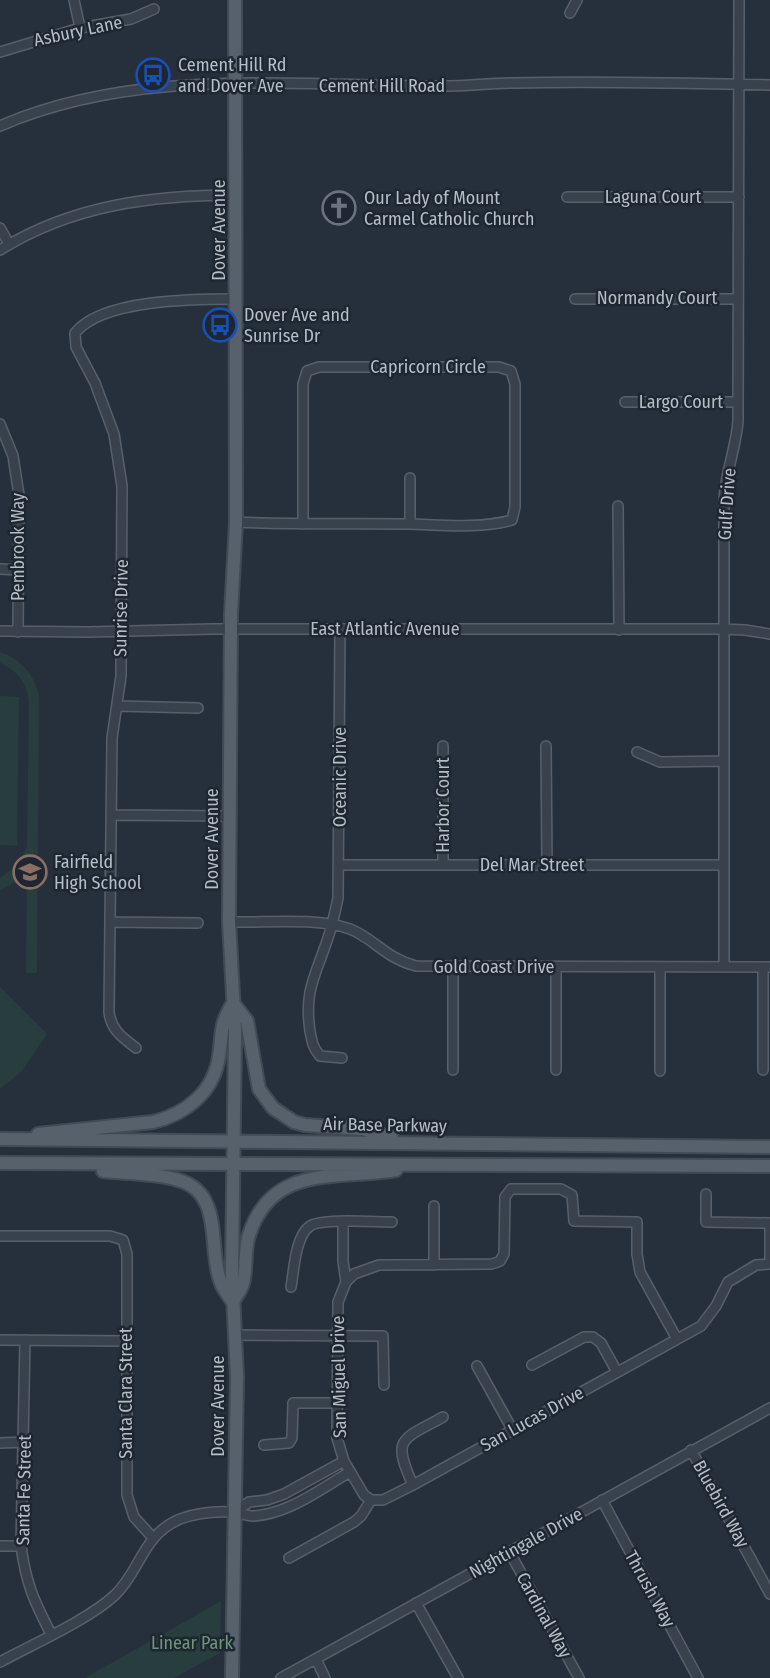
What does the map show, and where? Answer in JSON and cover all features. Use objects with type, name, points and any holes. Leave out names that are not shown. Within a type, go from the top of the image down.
[{"type":"main road","name":"Dover Avenue","points":[[232,1678],[237,1377],[233,1302],[233,1003],[229,922],[231,629],[236,522],[234,0]]},
{"type":"main road","points":[[3,1139],[61,1130],[138,1124],[167,1119],[177,1114],[199,1098],[213,1077],[219,1055],[222,1020],[233,1003],[247,1021],[259,1089],[273,1108],[294,1122],[305,1125],[363,1129],[406,1143]]},
{"type":"main road","name":"Air Base Parkway","points":[[3,1139],[770,1147]]},
{"type":"main road","points":[[0,1163],[770,1166]]},
{"type":"main road","points":[[69,1164],[94,1170],[180,1180],[199,1192],[209,1209],[220,1282],[233,1302],[243,1283],[246,1249],[252,1226],[275,1194],[292,1183],[314,1177],[371,1175],[429,1164]]},
{"type":"street","points":[[74,0],[80,28]]},
{"type":"street","points":[[570,13],[578,0]]},
{"type":"street","name":"Gulf Drive","points":[[724,967],[725,480],[737,436],[738,402],[739,0]]},
{"type":"street","name":"Asbury Lane","points":[[0,52],[80,28],[131,19],[154,9]]},
{"type":"street","name":"Cement Hill Road","points":[[0,126],[60,104],[117,91],[176,85],[770,85]]},
{"type":"street","points":[[0,250],[63,220],[123,203],[185,195],[236,195]]},
{"type":"street","name":"Laguna Court","points":[[567,197],[739,197]]},
{"type":"street","points":[[0,228],[9,244]]},
{"type":"street","name":"Sunrise Drive","points":[[136,1048],[115,1031],[110,1023],[112,738],[120,684],[121,631],[123,504],[120,459],[105,406],[76,346],[75,333],[82,323],[145,304],[191,299],[236,299]]},
{"type":"street","name":"Normandy Court","points":[[575,299],[738,299]]},
{"type":"street","name":"Capricorn Circle","points":[[236,522],[303,524],[497,524],[512,520],[515,507],[515,384],[511,371],[499,367],[319,367],[307,371],[303,384],[303,524]]},
{"type":"street","name":"Largo Court","points":[[625,402],[738,402]]},
{"type":"street","name":"Pembrook Way","points":[[0,424],[13,456],[19,495],[18,632]]},
{"type":"street","points":[[410,478],[410,524]]},
{"type":"street","points":[[618,506],[619,630]]},
{"type":"street","points":[[0,569],[19,570]]},
{"type":"street","name":"Oceanic Drive","points":[[340,629],[338,898],[332,925],[311,983],[308,1015],[314,1049],[320,1056],[342,1058]]},
{"type":"street","name":"East Atlantic Avenue","points":[[0,631],[745,629],[770,634]]},
{"type":"street","points":[[117,706],[198,708]]},
{"type":"street","name":"Harbor Court","points":[[443,746],[443,865]]},
{"type":"street","points":[[546,746],[547,865]]},
{"type":"street","points":[[637,752],[660,762],[724,761]]},
{"type":"street","points":[[111,815],[230,816]]},
{"type":"street","name":"Del Mar Street","points":[[340,865],[724,865]]},
{"type":"street","points":[[110,922],[198,923]]},
{"type":"street","name":"Gold Coast Drive","points":[[229,922],[332,925],[364,936],[403,963],[424,967],[766,967]]},
{"type":"street","points":[[453,967],[453,1070]]},
{"type":"street","points":[[763,1070],[766,967]]},
{"type":"street","points":[[556,968],[556,1070]]},
{"type":"street","points":[[660,968],[660,1071]]},
{"type":"street","points":[[346,1282],[354,1274],[379,1265],[492,1264],[500,1261],[504,1254],[505,1197],[511,1189],[561,1189],[572,1195],[574,1221],[637,1222],[640,1272],[677,1339]]},
{"type":"street","points":[[706,1194],[706,1222],[770,1223],[770,1264]]},
{"type":"street","points":[[434,1206],[434,1265]]},
{"type":"street","points":[[291,1287],[296,1251],[304,1232],[311,1224],[323,1221],[392,1222]]},
{"type":"street","name":"San Miguel Drive","points":[[343,1222],[346,1282],[338,1302],[337,1438],[350,1472]]},
{"type":"street","name":"Santa Clara Street","points":[[0,1236],[110,1236],[123,1240],[127,1254],[127,1495],[134,1517],[153,1538]]},
{"type":"street","name":"San Lucas Drive","points":[[371,1500],[383,1500],[413,1485],[701,1326],[716,1306],[728,1282],[756,1265],[770,1264]]},
{"type":"street","points":[[234,1335],[383,1336],[384,1385]]},
{"type":"street","points":[[532,1365],[584,1337],[593,1337],[601,1343],[617,1372]]},
{"type":"street","points":[[0,1340],[126,1341]]},
{"type":"street","name":"Santa Fe Street","points":[[25,1340],[22,1546],[25,1577],[51,1634]]},
{"type":"street","points":[[477,1366],[512,1429]]},
{"type":"street","points":[[264,1446],[289,1443],[292,1438],[293,1403],[337,1403]]},
{"type":"street","name":"Nightingale Drive","points":[[281,1678],[770,1408]]},
{"type":"street","points":[[413,1485],[401,1458],[402,1446],[407,1437],[443,1417]]},
{"type":"street","points":[[0,1443],[25,1443]]},
{"type":"street","name":"Bluebird Way","points":[[691,1450],[770,1594]]},
{"type":"street","points":[[235,1512],[249,1502],[284,1494],[344,1461]]},
{"type":"street","points":[[0,1662],[102,1606],[130,1577],[142,1552],[153,1538],[179,1520],[200,1514],[235,1512],[250,1516],[270,1513],[288,1507],[350,1472],[364,1495],[371,1500],[361,1516],[289,1558]]},
{"type":"street","name":"Thrush Way","points":[[602,1500],[698,1678]]},
{"type":"street","points":[[0,1546],[22,1546]]},
{"type":"street","name":"Cardinal Way","points":[[510,1553],[579,1678]]},
{"type":"street","points":[[416,1603],[458,1678]]},
{"type":"street","points":[[316,1659],[325,1678]]},
{"type":"green space","points":[[0,652],[25,668],[34,681],[39,696],[37,973],[26,973],[27,873],[0,890],[0,878],[19,864],[27,846],[29,704],[27,690],[21,679],[0,663]]},
{"type":"green space","points":[[0,696],[19,697],[17,846],[0,845]]},
{"type":"green space","points":[[0,987],[47,1034],[22,1071],[0,1089]]},
{"type":"green space","name":"Linear Park","points":[[221,1601],[220,1653],[174,1678],[85,1678]]},
{"type":"place","name":"Cement Hill Rd and Dover Ave","points":[[153,75]]},
{"type":"place","name":"Our Lady of Mount Carmel Catholic Church","points":[[339,208]]},
{"type":"place","name":"Dover Ave and Sunrise Dr","points":[[220,325]]},
{"type":"place","name":"Fairfield High School","points":[[30,872]]}]
